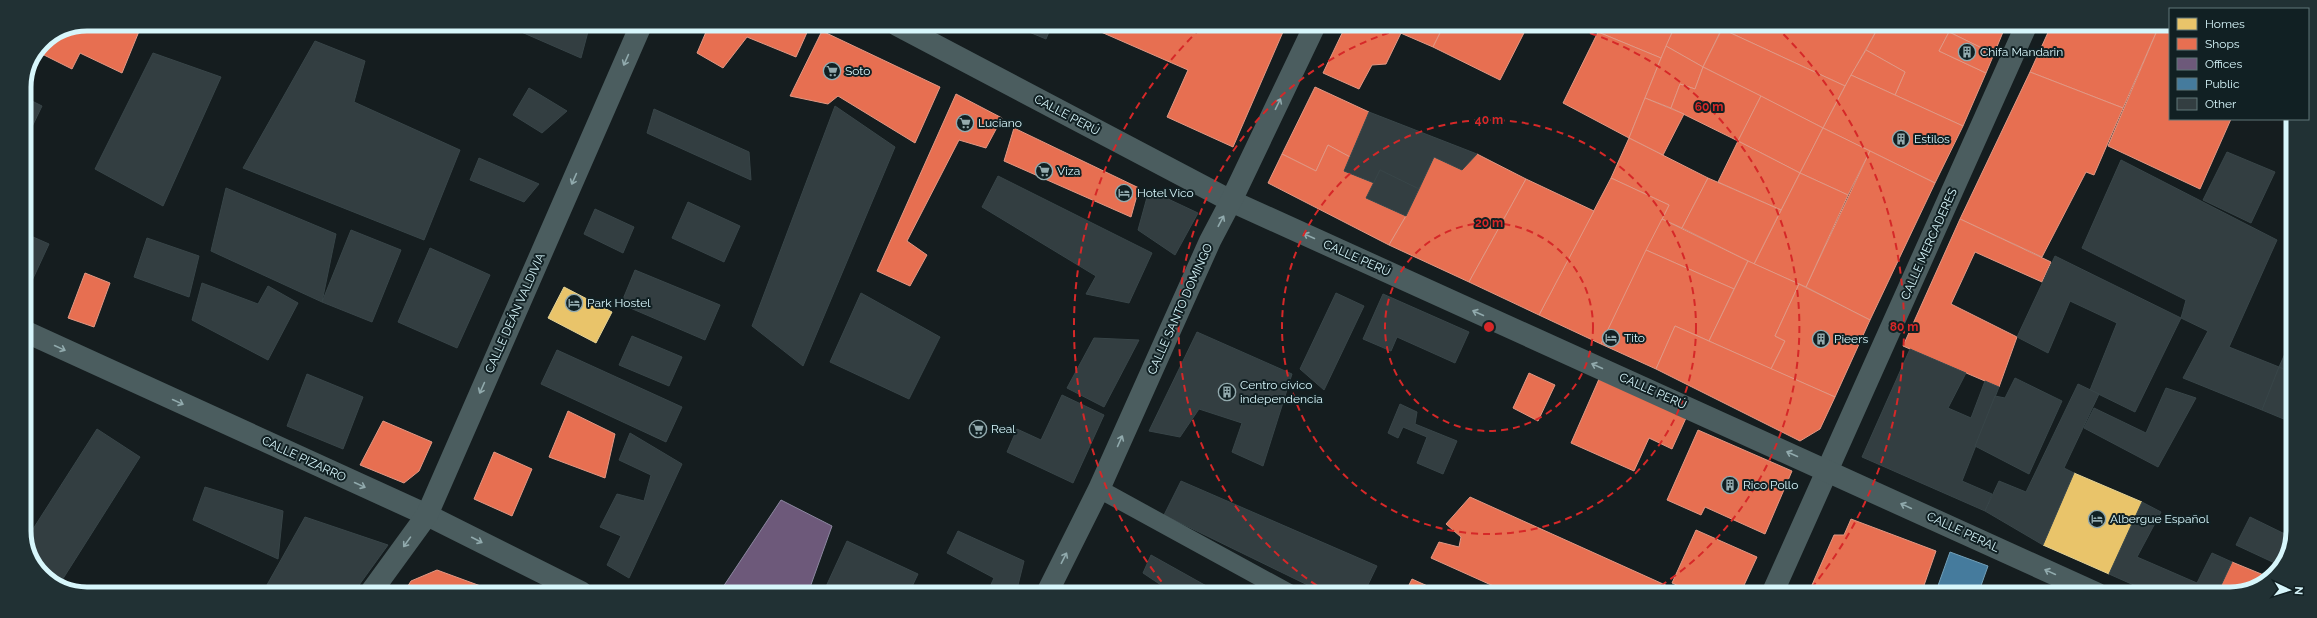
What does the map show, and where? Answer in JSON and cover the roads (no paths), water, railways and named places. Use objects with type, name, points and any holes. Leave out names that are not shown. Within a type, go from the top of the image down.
[{"type":"street","name":"CALLE DEÁN VALDIVIA","points":[[375,587],[427,515],[638,31]]},
{"type":"street","name":"CALLE PERÚ","points":[[908,31],[1231,201],[1828,470]]},
{"type":"street","name":"CALLE SANTO DOMINGO","points":[[1050,587],[1099,489],[1210,241],[1231,201],[1312,31]]},
{"type":"street","name":"CALLE MERCADERES","points":[[1775,587],[2024,31]]},
{"type":"street","name":"CALLE PIZARRO","points":[[31,334],[427,515],[571,587]]},
{"type":"street","name":"CALLE PERAL","points":[[1828,470],[2083,587]]},
{"type":"lane","points":[[1099,489],[1278,587]]},
{"type":"place","name":"Chifa Mandarin","points":[[1967,52]]},
{"type":"place","name":"Soto","points":[[832,71]]},
{"type":"place","name":"Luciano","points":[[965,123]]},
{"type":"place","name":"Estilos","points":[[1901,139]]},
{"type":"place","name":"Viza","points":[[1044,171]]},
{"type":"place","name":"Hotel Vico","points":[[1124,193]]},
{"type":"place","name":"Park Hostel","points":[[574,303]]},
{"type":"place","name":"Tito","points":[[1611,338]]},
{"type":"place","name":"Pieers","points":[[1821,339]]},
{"type":"place","name":"Centro cívico independencia","points":[[1227,392]]},
{"type":"place","name":"Real","points":[[978,429]]},
{"type":"place","name":"Rico Pollo","points":[[1730,485]]},
{"type":"place","name":"Albergue Español","points":[[2097,519]]}]
